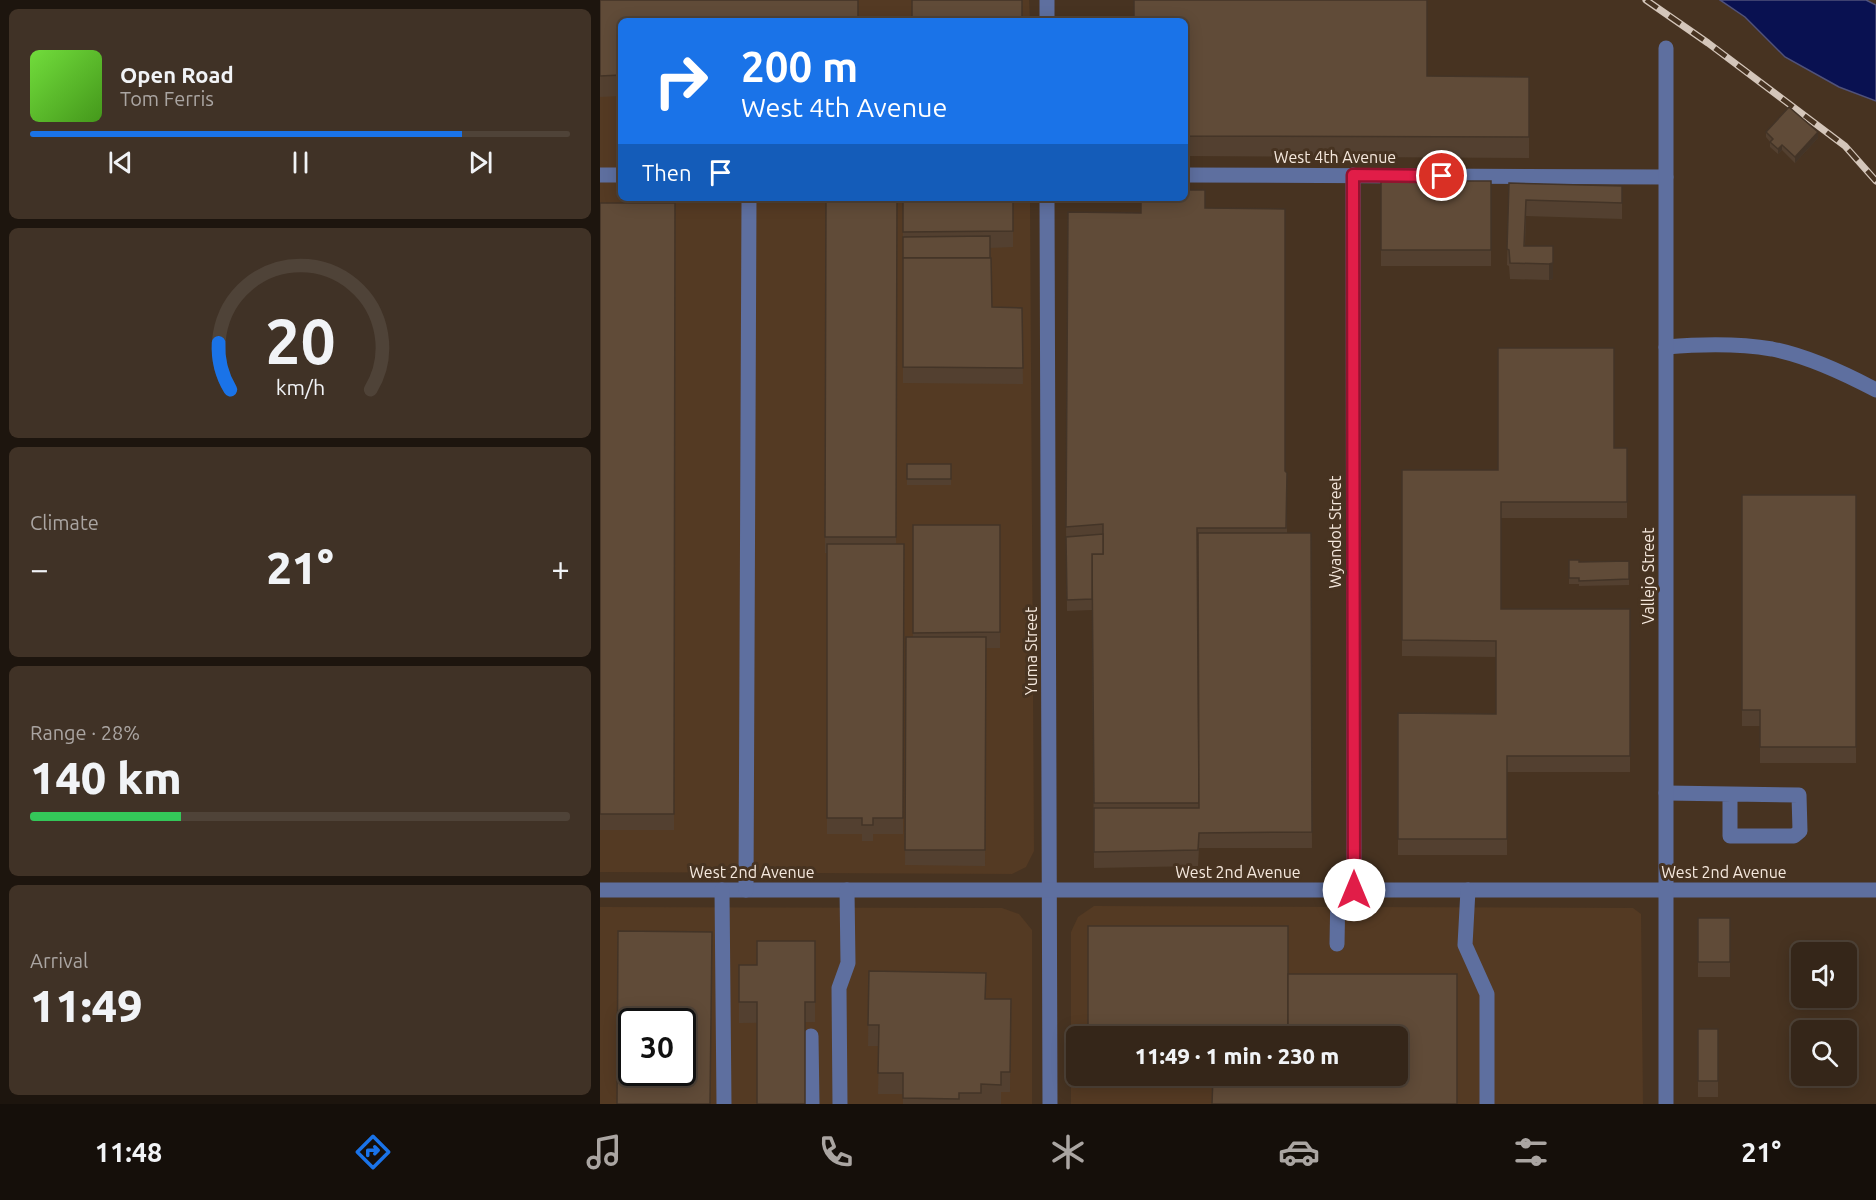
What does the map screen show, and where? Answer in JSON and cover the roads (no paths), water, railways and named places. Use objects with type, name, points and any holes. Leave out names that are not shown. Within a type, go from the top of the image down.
[{"type":"street","points":[[1047,0],[1047,18]]},
{"type":"street","name":"Vallejo Street","points":[[1666,48],[1666,1104]]},
{"type":"street","points":[[600,175],[618,175]]},
{"type":"street","name":"West 4th Avenue","points":[[1188,175],[1666,177]]},
{"type":"street","name":"Wyandot Street","points":[[1353,175],[1354,890]]},
{"type":"street","points":[[746,890],[749,201]]},
{"type":"street","name":"Yuma Street","points":[[1047,201],[1050,1104]]},
{"type":"street","points":[[1666,347],[1700,344],[1775,350],[1849,376],[1876,390]]},
{"type":"street","points":[[1666,793],[1799,795],[1800,831],[1794,836],[1730,836],[1730,794]]},
{"type":"street","name":"West 2nd Avenue","points":[[600,890],[1876,890]]},
{"type":"street","points":[[722,890],[724,1104]]},
{"type":"street","points":[[840,1104],[839,988],[848,963],[846,890]]},
{"type":"street","points":[[1338,890],[1338,944]]},
{"type":"street","points":[[1468,890],[1466,945],[1487,994],[1487,1104]]},
{"type":"street","points":[[812,1036],[812,1104]]},
{"type":"railway","points":[[1646,0],[1708,43],[1845,146],[1876,181]]}]
